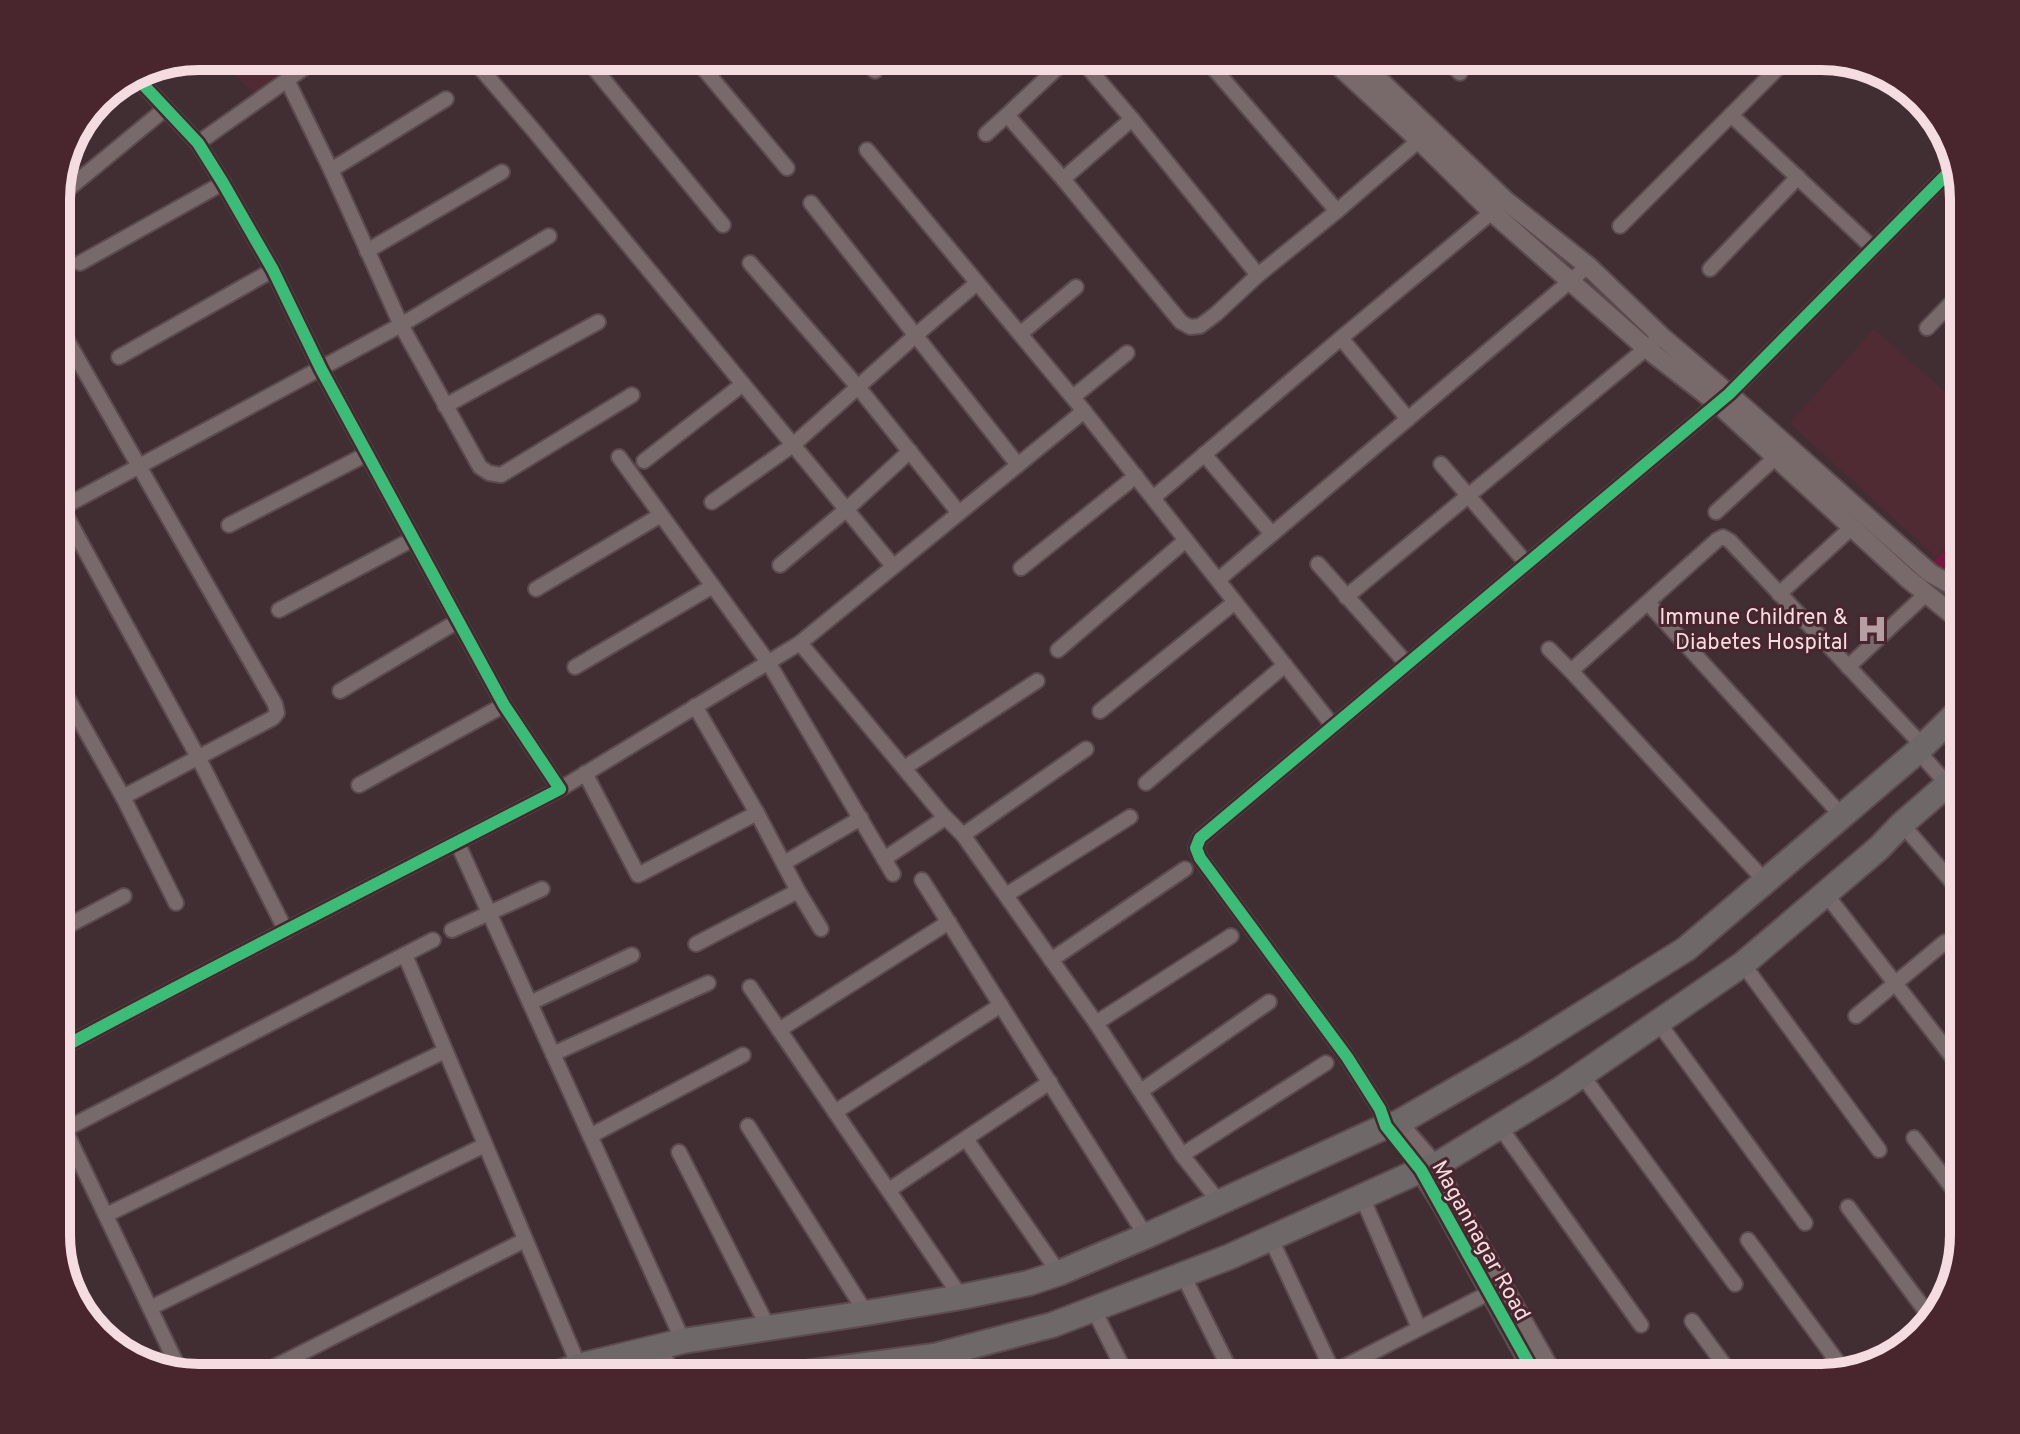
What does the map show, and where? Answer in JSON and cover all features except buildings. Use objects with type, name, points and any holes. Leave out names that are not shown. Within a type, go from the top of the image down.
[{"type":"main road","points":[[587,1364],[671,1343],[866,1313],[1029,1283],[1220,1203],[1523,1051],[1686,949],[1950,719]]},
{"type":"main road","points":[[874,1364],[934,1356],[1052,1325],[1271,1239],[1428,1168],[1582,1075],[1743,964],[1950,785]]},
{"type":"street","points":[[198,143],[301,70]]},
{"type":"street","points":[[482,70],[893,566]]},
{"type":"street","points":[[596,70],[723,225]]},
{"type":"street","points":[[705,70],[787,168]]},
{"type":"street","points":[[986,134],[1055,70]]},
{"type":"street","points":[[1090,70],[1258,275]]},
{"type":"street","points":[[1215,70],[1337,211]]},
{"type":"street","points":[[1345,70],[1425,135]]},
{"type":"street","points":[[1367,70],[1425,135],[1571,280],[1723,398],[1930,573],[1950,584]]},
{"type":"street","points":[[1457,70],[1460,73]]},
{"type":"street","points":[[1620,226],[1776,70]]},
{"type":"street","points":[[287,80],[401,325],[480,467],[489,473],[501,475],[632,395]]},
{"type":"street","points":[[142,84],[198,143],[223,183],[273,270],[321,369],[504,705],[560,789]]},
{"type":"street","points":[[331,170],[446,99]]},
{"type":"street","points":[[71,187],[165,109]]},
{"type":"street","points":[[1007,115],[1181,322],[1190,327],[1200,326],[1216,314],[1425,135]]},
{"type":"street","points":[[1731,115],[1873,248]]},
{"type":"street","points":[[1063,179],[1132,119]]},
{"type":"street","points":[[867,150],[1073,397],[1333,726]]},
{"type":"street","points":[[367,251],[502,172]]},
{"type":"street","points":[[1428,1168],[1388,1119],[1347,1057],[1200,858],[1196,848],[1200,838],[1723,398],[1947,174]]},
{"type":"street","points":[[1710,269],[1798,177]]},
{"type":"street","points":[[80,263],[223,183]]},
{"type":"street","points":[[811,203],[1018,465]]},
{"type":"street","points":[[1499,206],[1588,266],[1653,342]]},
{"type":"street","points":[[1153,498],[1499,206]]},
{"type":"street","points":[[70,499],[321,369],[549,236]]},
{"type":"street","points":[[750,263],[858,387],[959,513]]},
{"type":"street","points":[[1218,580],[1588,266]]},
{"type":"street","points":[[119,357],[273,270]]},
{"type":"street","points":[[712,502],[793,445],[977,283]]},
{"type":"street","points":[[1020,334],[1076,287]]},
{"type":"street","points":[[1927,328],[1950,304]]},
{"type":"street","points":[[445,406],[598,322]]},
{"type":"street","points":[[1341,338],[1408,419]]},
{"type":"street","points":[[1346,597],[1653,342]]},
{"type":"street","points":[[70,345],[275,704],[277,713],[273,718],[123,797]]},
{"type":"street","points":[[1073,397],[1127,353]]},
{"type":"street","points":[[644,461],[743,384]]},
{"type":"street","points":[[1723,398],[1776,457],[1851,528],[1950,612]]},
{"type":"street","points":[[70,1044],[560,789],[800,643],[1084,411]]},
{"type":"street","points":[[780,565],[910,451]]},
{"type":"street","points":[[229,525],[367,454]]},
{"type":"street","points":[[1204,454],[1272,534]]},
{"type":"street","points":[[619,457],[768,662],[893,874]]},
{"type":"street","points":[[1716,512],[1776,457]]},
{"type":"street","points":[[1441,464],[1527,564]]},
{"type":"street","points":[[1021,568],[1136,476]]},
{"type":"street","points":[[536,589],[661,515]]},
{"type":"street","points":[[70,527],[198,757],[286,931]]},
{"type":"street","points":[[1779,594],[1851,528]]},
{"type":"street","points":[[1571,671],[1723,537],[1848,667],[1920,748],[1950,772]]},
{"type":"street","points":[[279,610],[413,539]]},
{"type":"street","points":[[1058,650],[1186,540]]},
{"type":"street","points":[[1318,564],[1407,664]]},
{"type":"street","points":[[575,667],[713,586]]},
{"type":"street","points":[[1848,667],[1926,594]]},
{"type":"street","points":[[1100,711],[1235,602]]},
{"type":"street","points":[[1648,603],[1842,816]]},
{"type":"street","points":[[340,691],[458,621]]},
{"type":"street","points":[[800,643],[945,818],[963,835],[1096,1023],[1182,1155],[1220,1203]]},
{"type":"street","points":[[1549,649],[1766,882]]},
{"type":"street","points":[[1146,783],[1285,665]]},
{"type":"street","points":[[904,768],[1037,681]]},
{"type":"street","points":[[70,703],[123,797],[176,903]]},
{"type":"street","points":[[359,785],[504,705]]},
{"type":"street","points":[[695,706],[821,929]]},
{"type":"street","points":[[963,835],[1086,749]]},
{"type":"street","points":[[585,773],[638,875],[757,813]]},
{"type":"street","points":[[1006,895],[1130,817]]},
{"type":"street","points":[[784,863],[861,818]]},
{"type":"street","points":[[884,859],[945,818]]},
{"type":"street","points":[[1902,824],[1950,880]]},
{"type":"street","points":[[457,842],[590,1136],[671,1343],[673,1364]]},
{"type":"street","points":[[1051,960],[1185,869]]},
{"type":"street","points":[[922,880],[1146,1236]]},
{"type":"street","points":[[452,930],[542,889]]},
{"type":"street","points":[[696,944],[798,891]]},
{"type":"street","points":[[1825,893],[1950,1054]]},
{"type":"street","points":[[70,925],[124,896]]},
{"type":"street","points":[[779,1030],[949,922]]},
{"type":"street","points":[[1096,1023],[1231,936]]},
{"type":"street","points":[[70,1127],[433,940]]},
{"type":"street","points":[[1856,1016],[1945,942]]},
{"type":"street","points":[[405,955],[578,1364]]},
{"type":"street","points":[[530,1003],[632,955]]},
{"type":"street","points":[[1743,964],[1879,1150]]},
{"type":"street","points":[[553,1054],[708,983]]},
{"type":"street","points":[[750,987],[961,1297]]},
{"type":"street","points":[[1141,1091],[1269,1002]]},
{"type":"street","points":[[835,1112],[1001,1005]]},
{"type":"street","points":[[1658,1022],[1805,1223]]},
{"type":"street","points":[[1946,1049],[1950,1046]]},
{"type":"street","points":[[106,1215],[445,1051]]},
{"type":"street","points":[[590,1136],[743,1055]]},
{"type":"street","points":[[1182,1155],[1326,1063]]},
{"type":"street","points":[[1582,1075],[1735,1284]]},
{"type":"street","points":[[889,1190],[1050,1082]]},
{"type":"street","points":[[748,1126],[866,1313]]},
{"type":"street","points":[[1500,1127],[1641,1325]]},
{"type":"street","points":[[1914,1138],[1950,1185]]},
{"type":"street","points":[[966,1139],[1059,1273]]},
{"type":"street","points":[[150,1308],[485,1145]]},
{"type":"street","points":[[70,1149],[106,1215],[175,1361]]},
{"type":"street","points":[[679,1152],[768,1327]]},
{"type":"street","name":"Magannagar Road","points":[[1428,1168],[1489,1293],[1529,1364]]},
{"type":"street","name":"Magannagar Road","points":[[1428,1168],[1547,1364]]},
{"type":"street","points":[[1362,1197],[1419,1328]]},
{"type":"street","points":[[1848,1207],[1925,1310]]},
{"type":"street","points":[[1271,1239],[1322,1364]]},
{"type":"street","points":[[280,1364],[525,1240]]},
{"type":"street","points":[[1748,1240],[1838,1363]]},
{"type":"street","points":[[1183,1275],[1227,1364]]},
{"type":"street","points":[[1349,1364],[1489,1293]]},
{"type":"street","points":[[1094,1310],[1121,1364]]},
{"type":"street","points":[[1692,1321],[1724,1364]]},
{"type":"shaded area","points":[[231,70],[292,70],[258,98]]},
{"type":"shaded area","points":[[1874,329],[1950,397],[1950,541],[1936,557],[1790,423]]},
{"type":"shaded area","points":[[1950,544],[1950,574],[1933,562]]},
{"type":"cycle path","points":[[70,1044],[560,789],[504,705],[321,369],[273,270],[223,183],[198,143],[142,84]]},
{"type":"cycle path","points":[[1529,1364],[1421,1170],[1386,1126],[1380,1109],[1347,1057],[1200,858],[1196,848],[1200,838],[1729,394],[1947,174]]},
{"type":"place","name":"Immune Children & Diabetes Hospital","points":[[1872,629]]}]
